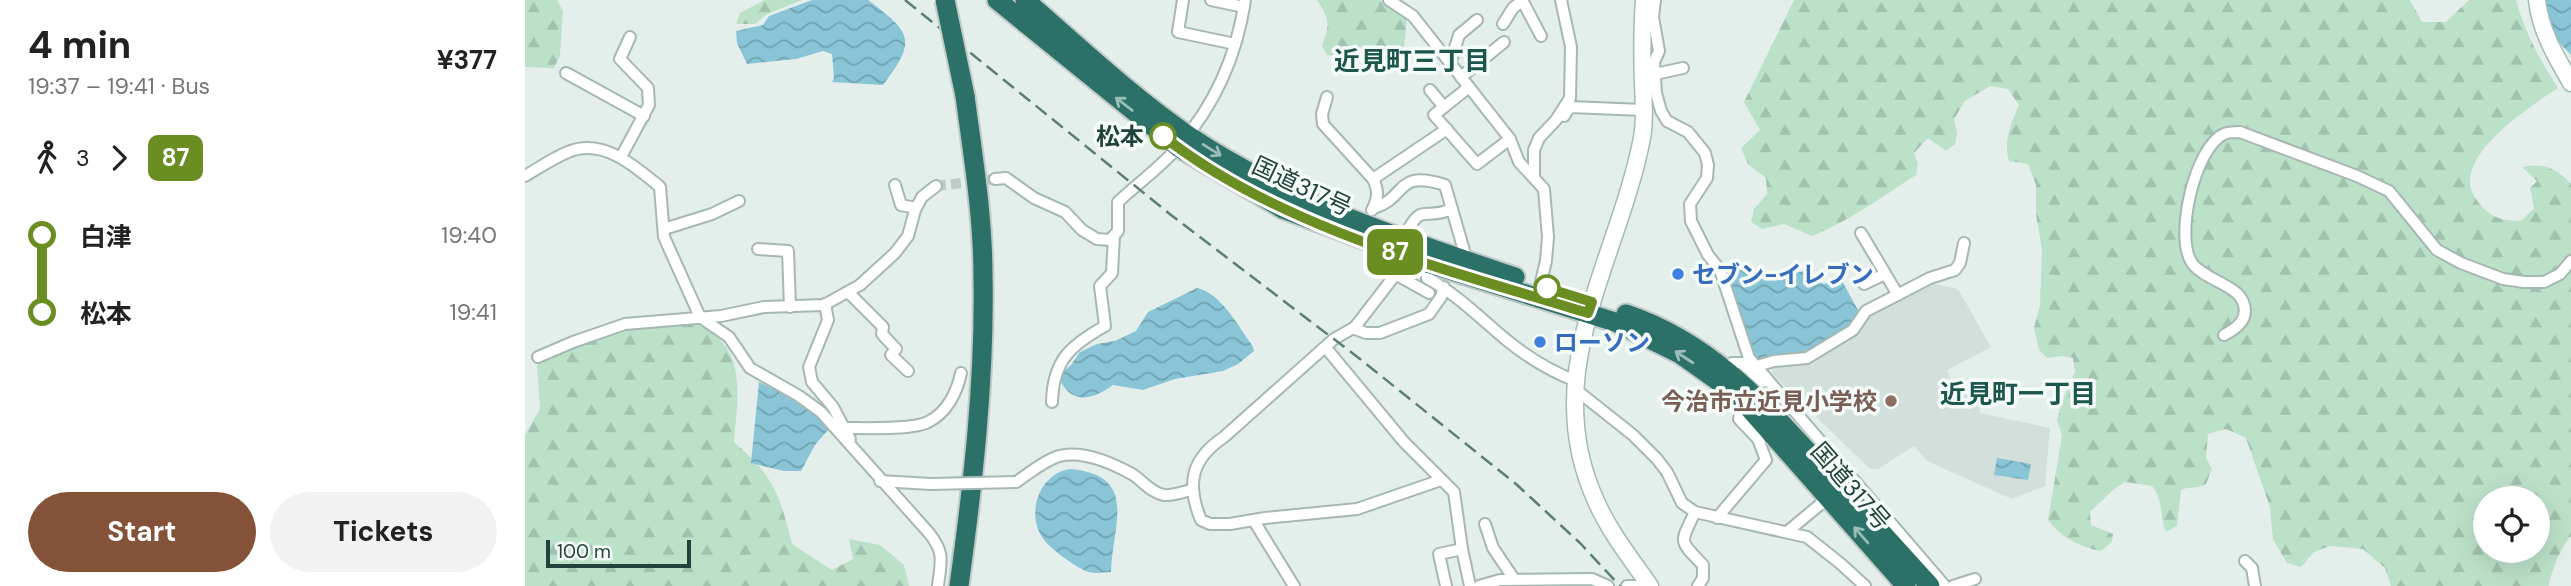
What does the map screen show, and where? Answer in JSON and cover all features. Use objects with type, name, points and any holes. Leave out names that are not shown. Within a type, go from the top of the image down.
[{"type":"highway","points":[[945,0],[965,96],[980,216],[983,275],[983,336],[959,586]]},
{"type":"highway","name":"国道317号","points":[[997,0],[1182,141],[1283,209],[1406,248],[1467,261],[1540,286],[1663,344],[1722,376],[1754,405],[1930,586]]},
{"type":"highway","name":"国道317号","points":[[1027,1],[1182,141],[1305,201],[1363,225],[1430,264],[1590,308]]},
{"type":"highway","name":"国道317号","points":[[1754,405],[1906,586]]},
{"type":"street","points":[[1183,0],[1178,32],[1235,44]]},
{"type":"street","points":[[995,179],[1006,178],[1034,198],[1065,212],[1082,230],[1097,239],[1110,240],[1118,231],[1118,202],[1182,141],[1201,119],[1227,69],[1244,4],[1211,0]]},
{"type":"street","points":[[1389,0],[1413,16],[1510,139],[1519,162],[1544,189],[1548,237],[1540,286]]},
{"type":"street","points":[[1503,24],[1513,8],[1523,0],[1541,36]]},
{"type":"street","points":[[1534,176],[1534,150],[1539,138],[1556,120],[1570,98],[1571,47],[1561,0]]},
{"type":"street","points":[[1644,0],[1643,135],[1634,172],[1590,308],[1575,385],[1575,427],[1587,481],[1603,517],[1650,586]]},
{"type":"street","points":[[1655,0],[1653,17],[1659,51],[1654,62],[1656,93],[1667,121],[1688,132],[1705,153],[1707,178],[1690,204],[1691,221],[1708,255],[1720,270],[1749,358],[1945,586]]},
{"type":"street","points":[[2537,0],[2539,17],[2571,83]]},
{"type":"street","points":[[1450,64],[1459,35],[1477,20]]},
{"type":"street","points":[[621,157],[649,105],[648,88],[620,59],[630,37]]},
{"type":"street","points":[[1461,77],[1503,42]]},
{"type":"street","points":[[1655,74],[1683,68]]},
{"type":"street","points":[[566,73],[643,116]]},
{"type":"street","points":[[1469,87],[1434,115],[1477,164],[1510,139]]},
{"type":"street","points":[[1430,90],[1444,107]]},
{"type":"street","points":[[1328,97],[1322,114],[1323,124],[1373,179],[1378,195],[1374,208],[1363,225]]},
{"type":"street","points":[[1556,120],[1564,116],[1570,107],[1643,110]]},
{"type":"street","points":[[1373,179],[1447,129]]},
{"type":"street","points":[[2224,335],[2239,327],[2244,315],[2243,301],[2234,291],[2193,265],[2183,234],[2191,190],[2201,162],[2213,144],[2224,134],[2240,132],[2357,176],[2389,191],[2437,250],[2461,263],[2503,279],[2544,282],[2560,274],[2571,261]]},
{"type":"street","points":[[525,176],[568,151],[581,148],[621,157],[660,187],[664,237],[700,317],[729,338],[750,368],[821,412],[853,447],[880,481],[938,544],[942,556],[937,586]]},
{"type":"street","points":[[1374,208],[1389,203],[1402,185],[1415,180],[1429,180],[1445,185],[1467,261]]},
{"type":"street","points":[[895,185],[901,205],[916,208]]},
{"type":"street","points":[[538,357],[625,324],[721,316],[764,307],[825,304],[860,285],[895,253],[908,236],[922,197],[936,186]]},
{"type":"street","points":[[664,229],[712,214],[739,201]]},
{"type":"street","points":[[1441,480],[1357,509],[1210,524],[1201,520],[1191,490],[1198,463],[1210,447],[1334,339],[1355,327],[1395,274],[1406,248],[1411,222],[1419,214],[1442,214],[1452,209]]},
{"type":"street","points":[[1861,233],[1898,295]]},
{"type":"street","points":[[1052,402],[1052,381],[1062,359],[1087,336],[1105,326],[1100,286],[1112,273],[1114,236]]},
{"type":"street","points":[[1757,366],[1774,361],[1807,358],[1853,330],[1866,311],[1930,278],[1955,270],[1960,263],[1964,243]]},
{"type":"street","points":[[758,249],[788,251],[790,307]]},
{"type":"street","points":[[1430,264],[1427,278],[1444,287],[1512,345],[1575,385],[1633,435],[1667,472],[1682,503],[1695,512],[1807,537],[1865,586]]},
{"type":"street","points":[[1395,274],[1429,293]]},
{"type":"street","points":[[1864,284],[1885,274]]},
{"type":"street","points":[[1355,327],[1366,333],[1380,333],[1429,314],[1441,297],[1444,287]]},
{"type":"street","points":[[848,292],[883,327],[882,334],[896,349],[891,355],[908,371]]},
{"type":"street","points":[[825,304],[828,320],[809,367],[812,382],[833,407],[853,447]]},
{"type":"street","points":[[1326,348],[1404,442],[1454,492],[1470,586]]},
{"type":"street","points":[[1722,376],[1732,363],[1742,363],[1789,405]]},
{"type":"street","points":[[845,428],[890,428],[928,423],[948,405],[961,373]]},
{"type":"street","points":[[1717,517],[1766,460],[1758,439],[1739,419],[1740,415],[1754,405]]},
{"type":"street","points":[[880,481],[931,484],[1016,482],[1045,462],[1060,456],[1074,455],[1109,464],[1164,495],[1191,490]]},
{"type":"street","points":[[1787,532],[1829,497]]},
{"type":"street","points":[[1695,512],[1683,537],[1684,547],[1703,565],[1703,578],[1698,586]]},
{"type":"street","points":[[1254,521],[1294,586]]},
{"type":"street","points":[[1485,524],[1493,548],[1514,579]]},
{"type":"street","points":[[1446,586],[1440,554],[1462,549]]},
{"type":"street","points":[[2245,561],[2252,568],[2255,586]]},
{"type":"street","points":[[1479,586],[1514,579],[1528,583],[1592,579],[1608,586]]},
{"type":"street","points":[[1953,586],[1975,579]]},
{"type":"street","points":[[1627,586],[1635,586]]},
{"type":"shaded area","name":"今治市立近見小学校","points":[[1935,284],[1958,289],[1991,347],[1947,370],[1952,383],[1984,390],[1979,413],[2050,428],[2045,486],[2012,499],[1927,461],[1914,446],[1878,469],[1870,469],[1772,374],[1774,366],[1796,366],[1859,334],[1868,316]]},
{"type":"green space","points":[[525,0],[557,0],[563,11],[560,56],[554,68],[525,67]]},
{"type":"green space","points":[[765,0],[802,0],[767,14],[755,24],[736,24],[740,13]]},
{"type":"green space","points":[[1317,0],[1380,0],[1407,18],[1404,48],[1382,61],[1327,55],[1322,46],[1327,22]]},
{"type":"green space","points":[[1794,0],[2410,0],[2422,22],[2446,22],[2469,0],[2516,0],[2534,46],[2558,88],[2496,135],[2473,167],[2470,183],[2476,199],[2490,214],[2501,219],[2521,221],[2534,208],[2530,188],[2537,181],[2522,167],[2537,165],[2549,168],[2561,174],[2571,184],[2571,536],[2557,559],[2549,586],[2391,586],[2385,568],[2363,549],[2330,546],[2314,552],[2301,567],[2287,563],[2273,540],[2270,507],[2246,438],[2226,429],[2208,434],[2206,458],[2212,469],[2206,484],[2181,490],[2177,526],[2166,532],[2158,497],[2152,486],[2125,482],[2090,512],[2091,525],[2113,534],[2112,542],[2101,551],[2071,541],[2048,520],[2062,436],[2057,420],[2075,372],[2073,358],[2047,358],[2039,350],[2034,328],[2040,305],[2042,250],[2036,215],[2036,185],[2028,164],[2009,161],[2007,140],[2019,105],[2008,89],[1990,86],[1965,101],[1954,119],[1957,133],[1955,144],[1946,151],[1928,138],[1914,153],[1918,164],[1916,175],[1852,216],[1812,236],[1784,224],[1762,229],[1751,222],[1754,209],[1767,194],[1766,178],[1748,164],[1741,148],[1760,130],[1744,102]]},
{"type":"green space","points":[[687,316],[718,338],[729,352],[734,364],[737,390],[734,442],[759,466],[773,487],[792,544],[832,570],[853,559],[849,539],[880,545],[904,565],[909,586],[525,586],[525,435],[540,409],[537,365],[552,344],[626,320]]},
{"type":"water","points":[[812,0],[868,0],[894,21],[905,38],[905,47],[883,85],[832,82],[832,54],[823,51],[796,59],[747,64],[737,43],[736,31],[763,25],[769,16]]},
{"type":"water","points":[[2543,0],[2571,0],[2571,55],[2553,36]]},
{"type":"water","points":[[1745,264],[1771,274],[1812,269],[1810,278],[1824,284],[1841,279],[1859,312],[1847,326],[1812,349],[1800,354],[1756,360],[1730,286],[1730,275],[1744,268]]},
{"type":"water","points":[[1197,288],[1214,296],[1221,303],[1252,345],[1254,351],[1238,364],[1223,371],[1175,379],[1143,390],[1113,385],[1089,397],[1075,396],[1063,385],[1058,376],[1071,365],[1080,352],[1136,331],[1148,312]]},
{"type":"water","points":[[759,382],[807,407],[828,430],[815,445],[801,471],[784,471],[751,463]]},
{"type":"water","points":[[1997,458],[2031,464],[2028,480],[1994,475]]},
{"type":"water","points":[[1070,469],[1092,473],[1106,481],[1114,492],[1117,521],[1111,572],[1091,573],[1078,567],[1053,549],[1039,531],[1036,508],[1043,487],[1059,472]]},
{"type":"tunnel","points":[[936,186],[995,179]]},
{"type":"railway","points":[[905,0],[1171,215],[1360,359],[1516,484],[1580,543],[1620,586]]},
{"type":"bus line","name":"87","points":[[1163,136],[1209,167],[1283,209],[1409,257],[1588,313],[1592,302],[1547,288]]},
{"type":"place","name":"松本","points":[[1163,136]]},
{"type":"place","name":"セブン-イレブン","points":[[1678,274]]},
{"type":"place","name":"ローソン","points":[[1540,342]]},
{"type":"place","name":"今治市立近見小学校","points":[[1891,401]]},
{"type":"district","name":"近見町三丁目","points":[[1412,61]]},
{"type":"district","name":"近見町一丁目","points":[[2018,394]]}]
